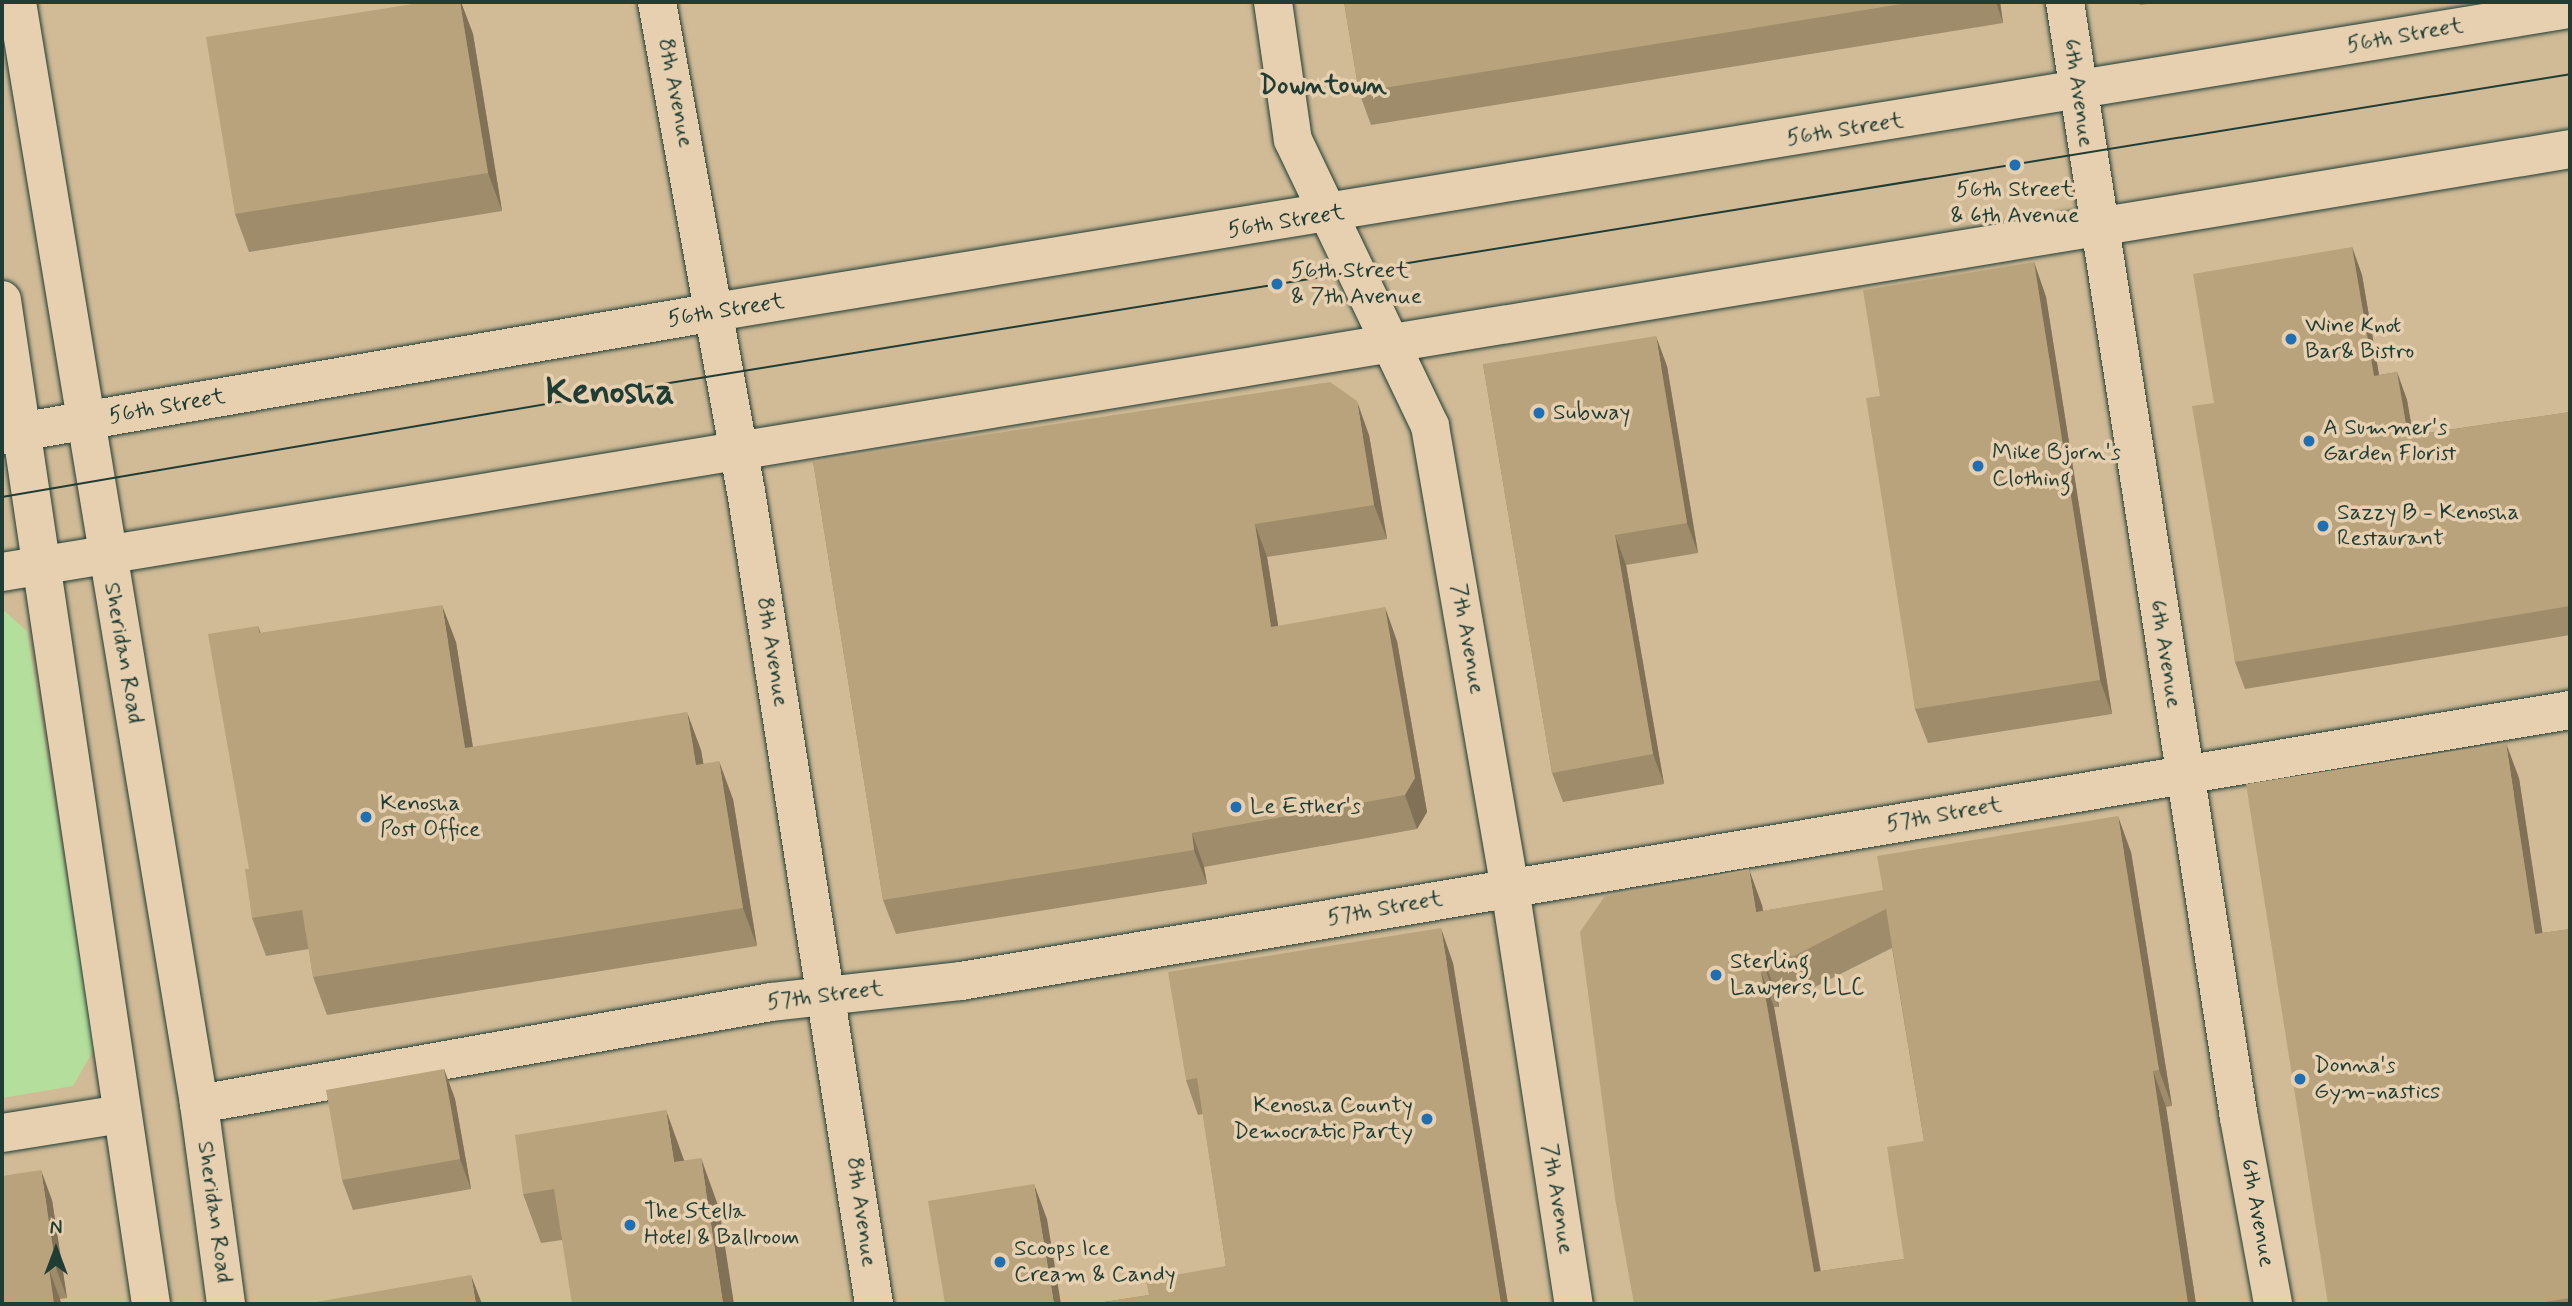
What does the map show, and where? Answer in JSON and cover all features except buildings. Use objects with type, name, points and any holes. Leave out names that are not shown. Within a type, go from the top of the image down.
[{"type":"street","name":"Sheridan Road","points":[[17,2],[199,1104],[226,1304]]},
{"type":"street","name":"8th Avenue","points":[[657,2],[738,448],[828,995],[874,1304]]},
{"type":"street","name":"7th Avenue","points":[[1273,2],[1293,139],[1430,426],[1510,888],[1574,1304]]},
{"type":"street","name":"6th Avenue","points":[[2065,2],[2184,774],[2273,1304]]},
{"type":"street","name":"56th Street","points":[[10,434],[715,313],[1328,215],[2570,9]]},
{"type":"street","points":[[2,572],[738,448],[1391,346],[2570,149]]},
{"type":"street","points":[[2,300],[10,434],[40,567],[151,1304]]},
{"type":"street","name":"57th Street","points":[[199,1104],[828,995],[951,982],[2570,710]]},
{"type":"street","points":[[2,1133],[122,1114]]},
{"type":"shaded area","points":[[2,2],[2570,2],[2570,1304],[2,1304]]},
{"type":"green space","points":[[2,609],[27,631],[94,1049],[73,1086],[2,1098]]},
{"type":"tram line","points":[[2,497],[657,385],[2570,74]]},
{"type":"place","name":"56th Street & 6th Avenue","points":[[2015,165]]},
{"type":"place","name":"56th Street & 7th Avenue","points":[[1277,284]]},
{"type":"place","name":"Wine Knot Bar& Bistro","points":[[2291,339]]},
{"type":"place","name":"Subway","points":[[1539,413]]},
{"type":"place","name":"A Summer's Garden Florist","points":[[2309,441]]},
{"type":"place","name":"Mike Bjorn's Clothing","points":[[1978,466]]},
{"type":"place","name":"Sazzy B - Kenosha Restaurant","points":[[2323,526]]},
{"type":"place","name":"Le Esther's","points":[[1236,807]]},
{"type":"place","name":"Kenosha Post Office","points":[[366,817]]},
{"type":"place","name":"Sterling Lawyers, LLC","points":[[1716,975]]},
{"type":"place","name":"Donna's Gym-nastics","points":[[2300,1079]]},
{"type":"place","name":"Kenosha County Democratic Party","points":[[1427,1119]]},
{"type":"place","name":"The Stella Hotel & Ballroom","points":[[630,1225]]},
{"type":"place","name":"Scoops Ice Cream & Candy","points":[[1000,1262]]},
{"type":"district","name":"Downtown","points":[[1323,87]]},
{"type":"district","name":"Kenosha","points":[[610,393]]}]
